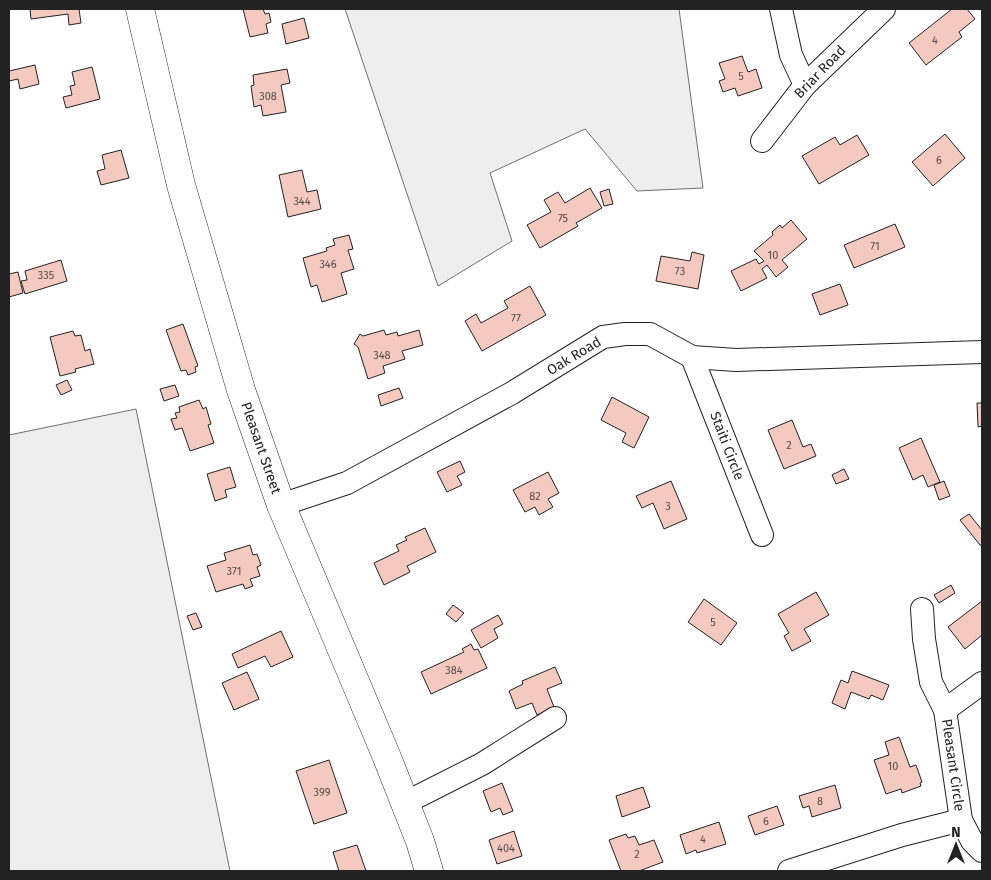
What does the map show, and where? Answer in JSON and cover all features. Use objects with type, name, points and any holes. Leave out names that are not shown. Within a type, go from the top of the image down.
[{"type":"main road","name":"Pleasant Street","points":[[140,9],[181,184],[240,390],[280,505],[319,593],[405,803],[429,871]]},
{"type":"street","points":[[780,9],[791,55],[805,85]]},
{"type":"street","name":"Briar Road","points":[[762,141],[805,85],[884,9]]},
{"type":"street","name":"Oak Road","points":[[280,505],[347,483],[512,394],[603,337],[626,334],[650,334],[692,357],[736,360],[982,352]]},
{"type":"street","name":"Staiti Circle","points":[[692,357],[762,535]]},
{"type":"street","name":"Pleasant Circle","points":[[922,609],[924,639],[931,682],[945,710],[960,820],[972,840],[982,851]]},
{"type":"street","name":"Pleasant Circle","points":[[945,710],[982,683]]},
{"type":"street","points":[[405,803],[482,764],[555,718]]},
{"type":"street","name":"Pleasant Circle","points":[[789,871],[902,834],[960,820]]},
{"type":"shaded area","points":[[345,9],[679,9],[703,188],[637,191],[585,129],[490,173],[512,241],[438,286]]},
{"type":"shaded area","points":[[136,409],[230,871],[9,871],[9,435]]},
{"type":"building","points":[[30,9],[79,9],[81,23],[69,25],[68,14],[31,19]]},
{"type":"building","points":[[243,9],[263,9],[265,14],[269,13],[271,22],[266,24],[268,33],[250,37]]},
{"type":"building","points":[[952,9],[967,9],[975,19],[959,32],[962,37],[926,65],[909,43]]},
{"type":"building","points":[[304,18],[309,38],[286,44],[282,24]]},
{"type":"building","points":[[742,56],[748,72],[756,69],[762,88],[738,96],[735,88],[723,92],[719,81],[725,79],[719,63]]},
{"type":"building","points":[[35,65],[39,84],[20,89],[18,79],[9,81],[9,71]]},
{"type":"building","points":[[92,67],[100,99],[66,108],[63,97],[72,95],[70,86],[75,85],[72,72]]},
{"type":"building","points":[[287,69],[290,83],[281,85],[286,112],[263,116],[261,105],[254,107],[251,86],[254,85],[253,75]]},
{"type":"building","points":[[945,134],[965,158],[933,186],[912,162]]},
{"type":"building","points":[[857,135],[869,155],[819,184],[802,156],[835,137],[840,145]]},
{"type":"building","points":[[121,150],[129,178],[101,185],[97,171],[105,169],[102,155]]},
{"type":"building","points":[[302,170],[307,192],[317,190],[321,209],[288,217],[279,175]]},
{"type":"building","points":[[590,188],[602,208],[576,223],[578,226],[540,248],[527,225],[551,212],[544,200],[558,192],[565,203]]},
{"type":"building","points":[[609,189],[613,204],[604,206],[600,192]]},
{"type":"building","points":[[791,220],[807,239],[782,260],[788,267],[776,277],[767,265],[762,269],[767,278],[741,291],[731,271],[756,259],[759,264],[764,261],[754,251],[773,235],[772,232],[780,225],[782,228]]},
{"type":"building","points":[[895,224],[905,247],[854,268],[844,245]]},
{"type":"building","points":[[349,235],[353,249],[348,250],[354,269],[341,273],[347,294],[322,302],[317,285],[311,287],[303,258],[327,251],[326,248],[335,245],[333,239]]},
{"type":"building","points":[[692,252],[704,255],[698,289],[656,281],[661,256],[690,261]]},
{"type":"building","points":[[61,260],[67,281],[25,294],[21,281],[27,280],[25,271]]},
{"type":"building","points":[[18,272],[23,293],[9,297],[9,274]]},
{"type":"building","points":[[840,284],[848,305],[820,315],[812,294]]},
{"type":"building","points":[[530,286],[546,315],[482,351],[465,321],[476,314],[481,323],[508,308],[504,301]]},
{"type":"building","points":[[183,324],[198,366],[195,367],[196,372],[188,375],[186,370],[181,371],[166,330]]},
{"type":"building","points":[[384,330],[386,335],[397,332],[398,336],[419,330],[423,345],[402,351],[405,359],[383,366],[385,373],[368,379],[358,347],[354,344],[360,334],[363,336]]},
{"type":"building","points":[[73,331],[75,336],[81,335],[85,351],[90,349],[94,364],[75,369],[76,372],[60,376],[50,337]]},
{"type":"building","points":[[67,380],[72,390],[61,395],[56,385]]},
{"type":"building","points":[[175,385],[179,396],[164,401],[160,389]]},
{"type":"building","points":[[399,388],[403,398],[381,406],[378,395]]},
{"type":"building","points":[[612,397],[649,417],[634,448],[622,442],[626,433],[601,420]]},
{"type":"building","points":[[199,400],[203,409],[206,407],[211,424],[208,425],[214,443],[190,451],[182,428],[175,430],[171,419],[177,418],[175,413],[180,412],[179,407]]},
{"type":"building","points":[[977,403],[982,403],[982,426],[978,427]]},
{"type":"building","points":[[792,420],[803,447],[811,444],[816,456],[784,469],[768,430]]},
{"type":"building","points":[[921,438],[940,482],[928,487],[923,475],[913,480],[899,448]]},
{"type":"building","points":[[460,461],[465,472],[457,476],[462,485],[447,492],[437,472]]},
{"type":"building","points":[[230,467],[236,487],[225,490],[227,497],[215,501],[207,474]]},
{"type":"building","points":[[844,469],[849,479],[836,484],[832,475]]},
{"type":"building","points":[[548,472],[559,493],[548,499],[553,507],[539,515],[535,507],[525,512],[513,490]]},
{"type":"building","points":[[671,481],[687,519],[664,529],[653,503],[642,508],[636,496]]},
{"type":"building","points":[[944,481],[950,496],[939,500],[934,485]]},
{"type":"building","points":[[969,514],[982,530],[982,546],[960,520]]},
{"type":"building","points":[[425,528],[436,552],[407,566],[410,572],[384,585],[374,563],[399,551],[396,545],[407,540],[405,537]]},
{"type":"building","points":[[250,545],[253,555],[257,554],[261,565],[257,567],[260,576],[250,579],[253,586],[245,589],[243,584],[216,592],[207,566],[226,560],[224,553]]},
{"type":"building","points":[[951,585],[955,593],[939,603],[934,595]]},
{"type":"building","points":[[816,592],[829,615],[804,629],[811,641],[792,651],[784,636],[789,633],[778,614]]},
{"type":"building","points":[[704,599],[737,623],[721,645],[688,622]]},
{"type":"building","points":[[982,601],[982,635],[965,649],[948,627]]},
{"type":"building","points":[[453,605],[464,613],[456,622],[446,614]]},
{"type":"building","points":[[196,613],[202,627],[193,630],[187,616]]},
{"type":"building","points":[[498,615],[503,624],[494,629],[498,638],[481,648],[471,630]]},
{"type":"building","points":[[281,631],[293,657],[271,667],[265,656],[238,668],[232,654]]},
{"type":"building","points":[[471,644],[474,650],[478,649],[487,668],[431,694],[421,672],[464,652],[462,649]]},
{"type":"building","points":[[555,667],[562,683],[547,689],[554,707],[537,715],[532,703],[516,709],[509,691],[523,684],[522,681]]},
{"type":"building","points":[[852,671],[889,685],[883,700],[871,695],[869,699],[851,692],[845,709],[832,703],[841,680],[848,683]]},
{"type":"building","points":[[247,672],[259,699],[234,710],[222,683]]},
{"type":"building","points":[[899,737],[910,767],[916,765],[922,782],[920,783],[921,786],[902,793],[901,789],[886,794],[874,760],[889,755],[885,742]]},
{"type":"building","points":[[329,760],[347,813],[314,824],[296,771]]},
{"type":"building","points":[[502,783],[513,811],[503,815],[500,808],[491,812],[483,791]]},
{"type":"building","points":[[835,785],[841,808],[812,817],[809,806],[803,808],[799,796]]},
{"type":"building","points":[[643,787],[650,807],[622,817],[616,796]]},
{"type":"building","points":[[777,806],[784,825],[755,835],[748,816]]},
{"type":"building","points":[[719,822],[726,844],[697,853],[696,850],[686,854],[680,835]]},
{"type":"building","points":[[514,831],[522,856],[497,864],[489,840]]},
{"type":"building","points":[[626,834],[628,838],[635,836],[639,845],[654,840],[663,862],[639,871],[621,871],[609,840]]},
{"type":"building","points":[[357,845],[366,871],[339,871],[333,852]]}]
